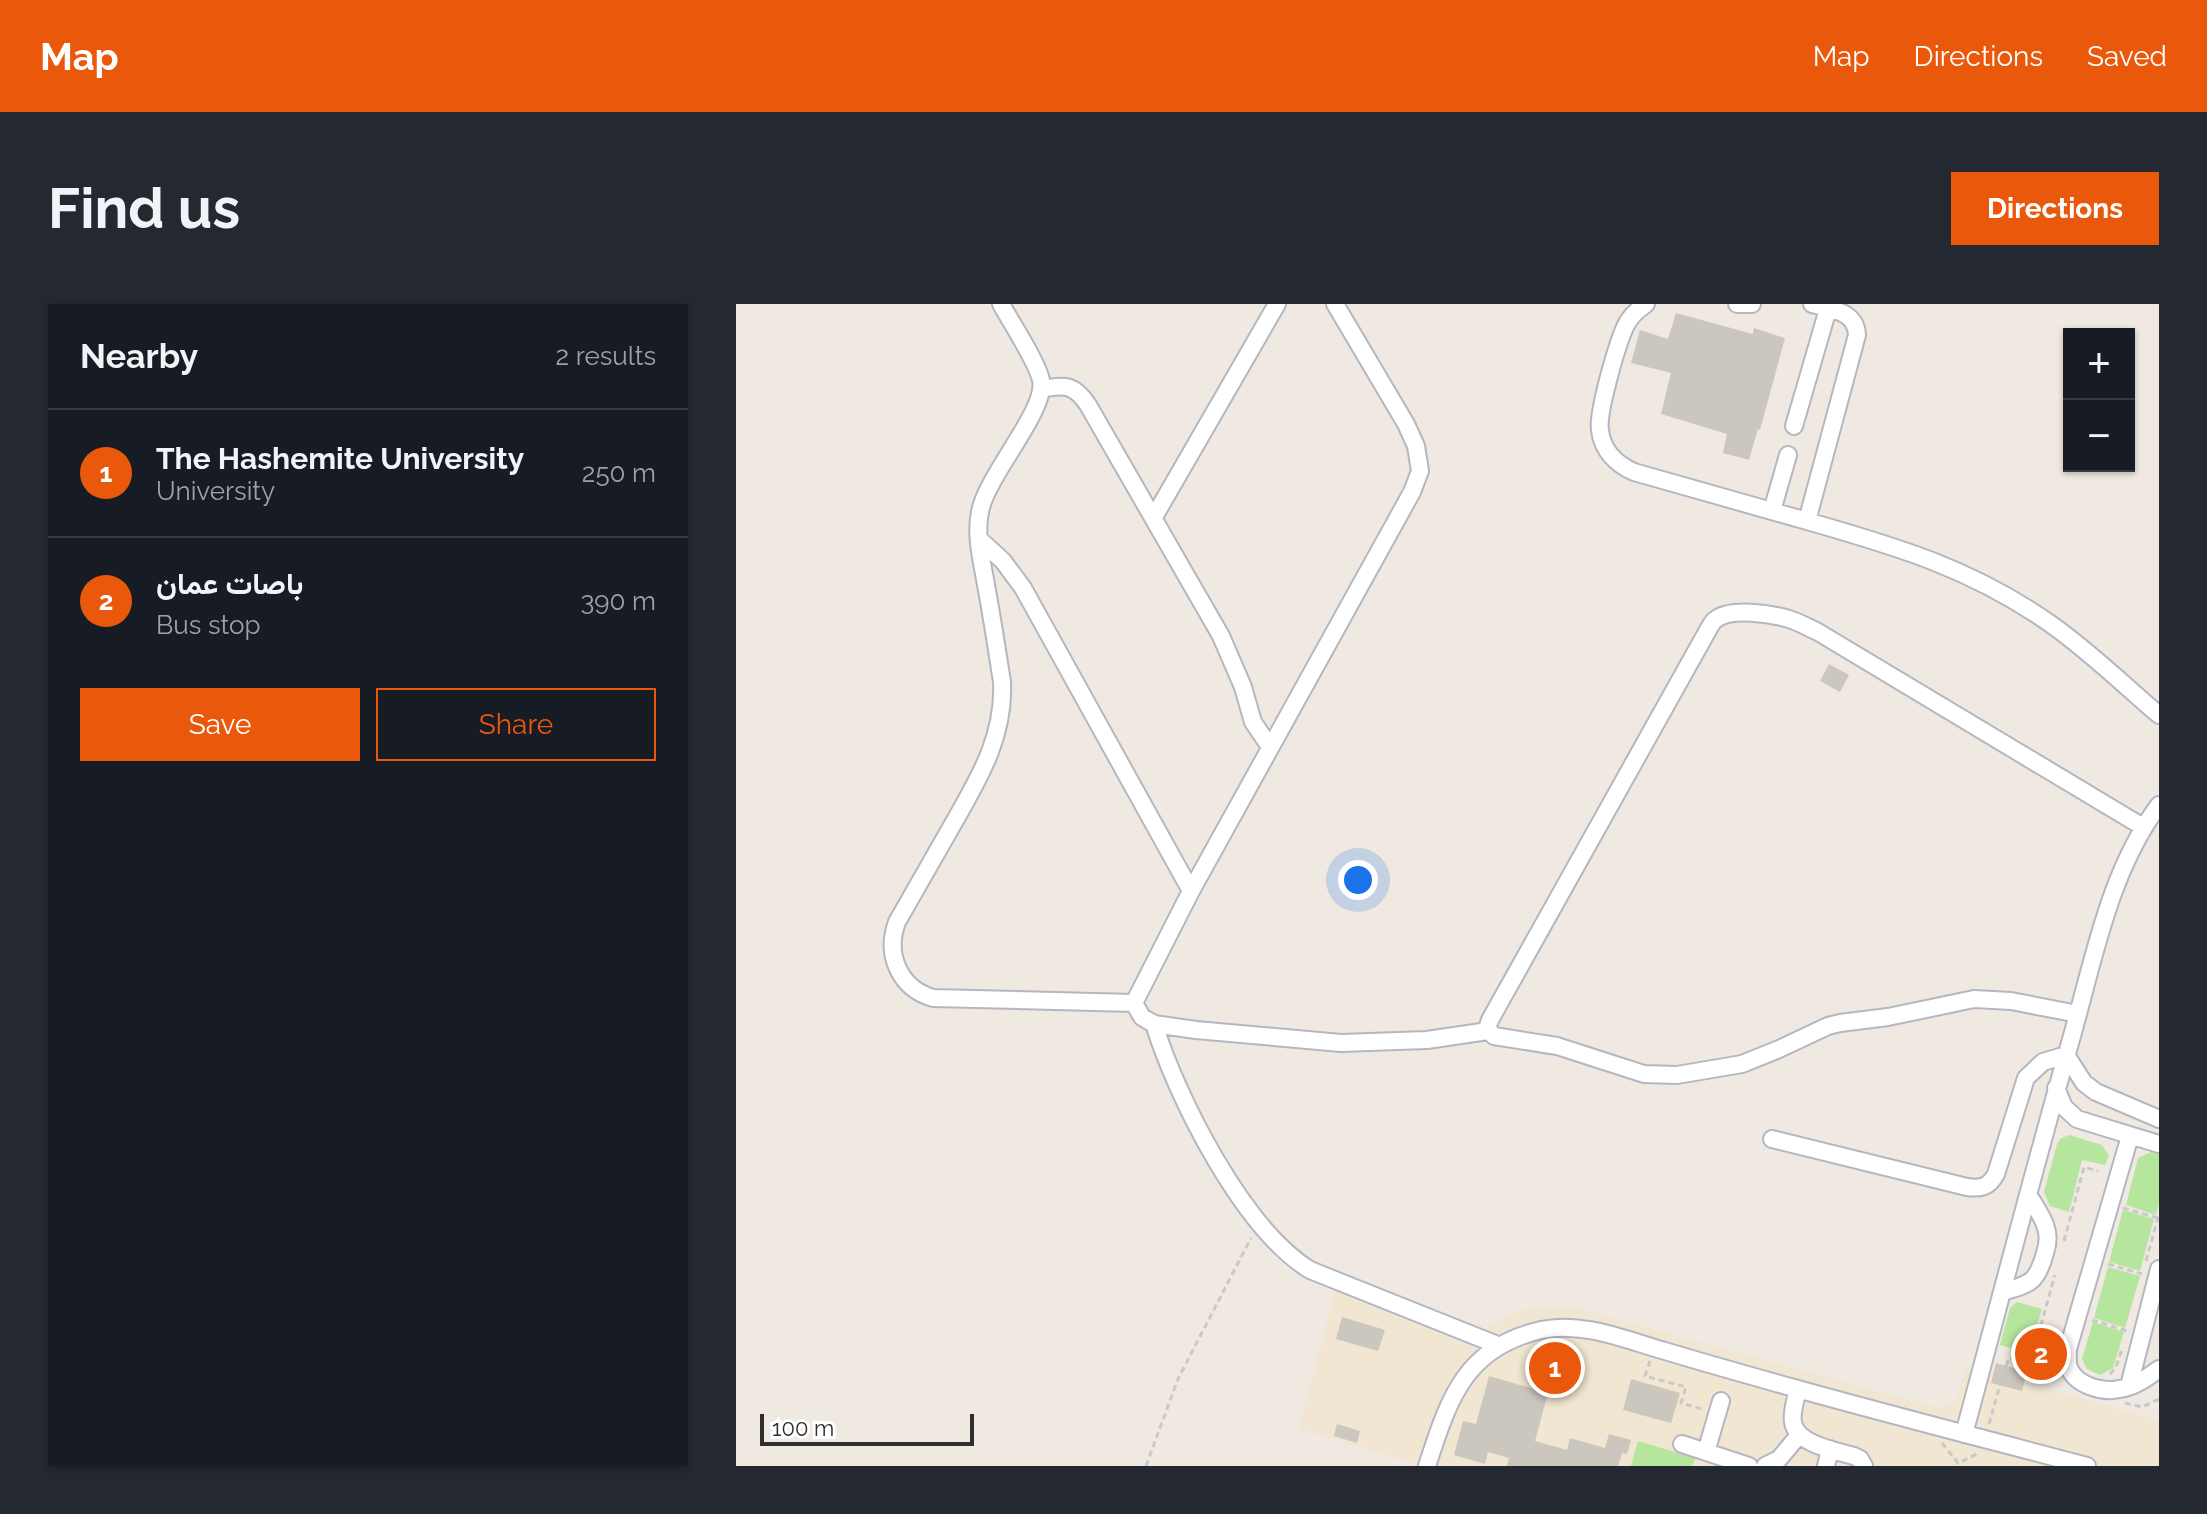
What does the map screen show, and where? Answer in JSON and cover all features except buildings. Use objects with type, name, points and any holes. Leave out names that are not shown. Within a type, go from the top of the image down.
[{"type":"street","points":[[1001,304],[1038,371],[1042,389],[982,503],[978,525],[1002,682],[1001,722],[977,782],[897,922],[892,940],[894,961],[912,989],[933,998],[1134,1003]]},
{"type":"street","points":[[1154,517],[1277,304]]},
{"type":"street","points":[[1134,1003],[1191,891],[1412,492],[1420,471],[1412,435],[1335,304]]},
{"type":"street","points":[[1646,304],[1625,328],[1601,411],[1600,430],[1605,448],[1617,463],[1634,472],[1905,550],[1959,571],[2022,605],[2062,632],[2159,715]]},
{"type":"street","points":[[1737,304],[1752,304]]},
{"type":"street","points":[[1794,426],[1820,306],[1842,312],[1853,319],[1857,335],[1807,521]]},
{"type":"street","points":[[1042,389],[1066,386],[1083,396],[1221,636],[1243,687],[1253,722],[1270,747]]},
{"type":"street","points":[[1772,511],[1788,455]]},
{"type":"street","points":[[979,539],[1003,561],[1023,588],[1191,891]]},
{"type":"street","points":[[1488,1031],[1490,1020],[1708,630],[1715,620],[1726,615],[1743,612],[1763,614],[1789,619],[1818,632],[2143,827]]},
{"type":"street","points":[[1964,1434],[2103,924],[2143,827],[2159,805]]},
{"type":"street","points":[[1134,1003],[1142,1017],[1154,1024],[1341,1043],[1427,1040],[1488,1031],[1494,1036],[1557,1046],[1644,1074],[1677,1075],[1742,1064],[1828,1026],[1974,999],[2011,1001],[2078,1014]]},
{"type":"street","points":[[1154,1024],[1185,1103],[1234,1188],[1293,1260],[1310,1270],[1500,1346]]},
{"type":"street","points":[[2066,1055],[2084,1083],[2096,1092],[2159,1119]]},
{"type":"street","points":[[1772,1139],[1967,1187],[1985,1187],[1996,1174],[2026,1078],[2043,1062],[2066,1055]]},
{"type":"street","points":[[2056,1088],[2064,1107],[2077,1119],[2159,1144]]},
{"type":"street","points":[[2130,1136],[2068,1349],[2068,1361],[2071,1372],[2080,1381],[2116,1390],[2159,1369]]},
{"type":"street","points":[[2002,1292],[2026,1285],[2037,1276],[2048,1244],[2045,1223],[2028,1194]]},
{"type":"street","points":[[2129,1386],[2151,1272]]},
{"type":"street","points":[[1427,1466],[1444,1417],[1466,1374],[1500,1346],[1541,1330],[1560,1328],[1597,1332],[1964,1434],[1982,1446],[2087,1466]]},
{"type":"street","points":[[1798,1389],[1792,1419],[1799,1435],[1828,1458],[1854,1456],[1864,1466]]},
{"type":"street","points":[[1706,1452],[1719,1407]]},
{"type":"street","points":[[1765,1466],[1779,1459],[1799,1435]]},
{"type":"street","points":[[1682,1444],[1749,1466]]},
{"type":"path","points":[[2122,1207],[2158,1218]]},
{"type":"path","points":[[1146,1466],[1178,1379],[1259,1222]]},
{"type":"path","points":[[2106,1264],[2151,1272]]},
{"type":"path","points":[[2091,1319],[2127,1331]]},
{"type":"path","points":[[1651,1357],[1645,1376],[1686,1387],[1681,1403],[1719,1407]]},
{"type":"path","points":[[2006,1366],[2009,1358]]},
{"type":"path","points":[[2102,1377],[2116,1367]]},
{"type":"path","points":[[1941,1442],[1957,1464],[1982,1446],[2000,1385]]},
{"type":"shaded area","points":[[1339,1274],[1485,1329],[1518,1311],[1550,1306],[1575,1308],[1939,1408],[1957,1400],[1966,1366],[2159,1420],[2159,1466],[1410,1466],[1411,1462],[1299,1429]]},
{"type":"green space","points":[[2069,1135],[2102,1145],[2109,1156],[2105,1165],[2082,1160],[2069,1212],[2050,1206],[2044,1192],[2057,1144]]},
{"type":"green space","points":[[2151,1152],[2159,1154],[2159,1203],[2156,1215],[2126,1205],[2138,1158]]},
{"type":"green space","points":[[2123,1210],[2154,1219],[2140,1271],[2109,1262]]},
{"type":"green space","points":[[2108,1267],[2140,1276],[2125,1328],[2094,1318]]},
{"type":"green space","points":[[2017,1302],[2042,1309],[2028,1353],[2000,1345],[2010,1308]]},
{"type":"green space","points":[[2093,1322],[2124,1332],[2113,1368],[2100,1375],[2087,1369],[2082,1359]]},
{"type":"green space","points":[[1638,1441],[1695,1458],[1692,1466],[1631,1466]]},
{"type":"place","name":"باصات عمان","points":[[2041,1354]]},
{"type":"place","name":"The Hashemite University","points":[[1555,1368]]}]
